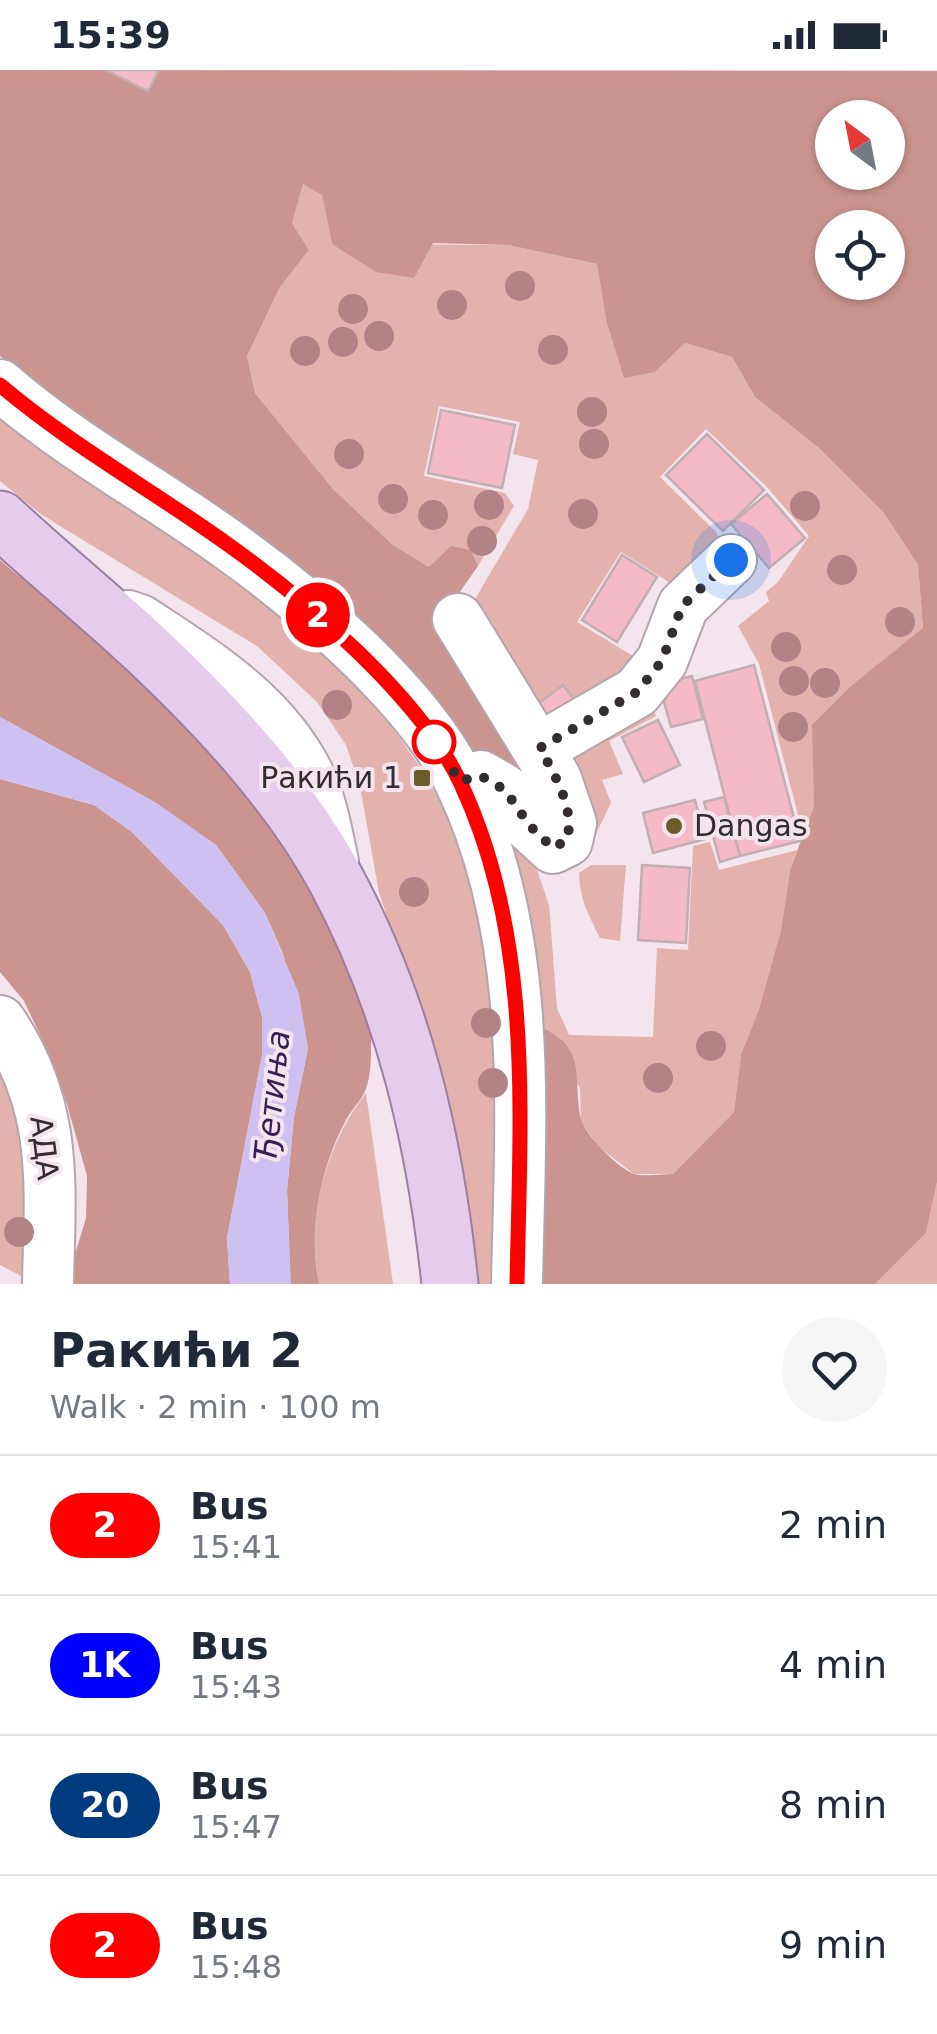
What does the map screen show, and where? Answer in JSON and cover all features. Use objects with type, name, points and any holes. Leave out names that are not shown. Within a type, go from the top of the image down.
[{"type":"main road","points":[[0,519],[147,650],[218,723],[273,786],[334,876],[398,1021],[423,1104],[441,1199],[450,1284]]},
{"type":"street","points":[[0,385],[105,464],[230,546],[333,626],[408,708],[460,781],[496,883],[518,1005],[521,1068],[517,1284]]},
{"type":"street","points":[[540,748],[637,692],[662,661],[682,606],[731,560]]},
{"type":"street","points":[[458,618],[556,779],[571,822],[567,840],[553,848],[530,826],[505,790],[481,776],[460,781]]},
{"type":"street","name":"АДА","points":[[0,1021],[28,1068],[46,1126],[50,1178],[48,1284]]},
{"type":"shaded area","points":[[0,70],[937,71],[937,1182],[926,1233],[875,1284],[538,1284],[540,1027],[566,1044],[576,1066],[581,1119],[595,1142],[627,1171],[673,1174],[734,1112],[741,1055],[759,1010],[781,930],[790,870],[814,806],[812,725],[851,686],[923,628],[918,565],[884,513],[819,448],[755,397],[732,357],[685,343],[655,372],[624,378],[606,320],[597,264],[508,245],[433,243],[414,278],[376,272],[332,244],[322,195],[303,184],[292,223],[309,250],[280,287],[247,356],[255,393],[333,489],[393,545],[429,567],[451,546],[471,550],[478,566],[450,606],[545,778],[498,773],[0,356]]},
{"type":"shaded area","points":[[303,183],[322,195],[332,244],[508,245],[597,264],[606,320],[655,372],[685,343],[732,357],[755,397],[819,448],[884,513],[918,565],[923,629],[813,725],[814,806],[803,834],[759,664],[738,626],[769,601],[766,592],[778,582],[809,536],[767,487],[706,429],[660,477],[717,533],[724,554],[683,591],[621,552],[577,622],[643,662],[585,709],[563,685],[532,709],[468,611],[528,509],[538,460],[513,454],[520,422],[439,406],[424,476],[505,493],[514,506],[478,566],[471,550],[429,567],[393,545],[333,489],[255,393],[247,356],[280,287],[309,250],[292,223]]},
{"type":"shaded area","points":[[0,415],[196,547],[259,595],[318,647],[372,703],[419,765],[456,835],[471,875],[493,983],[498,1026],[495,1284],[476,1284],[469,1203],[465,1202],[441,1073],[379,893],[360,786],[346,745],[317,702],[257,646],[42,515],[0,481]]},
{"type":"shaded area","points":[[0,560],[84,626],[202,743],[294,864],[356,985],[371,1033],[370,1072],[365,1091],[336,1140],[323,1180],[315,1243],[319,1284],[291,1284],[287,1190],[294,1117],[308,1048],[283,954],[265,913],[216,845],[154,802],[0,717]]},
{"type":"shaded area","points":[[651,701],[656,716],[609,741],[623,774],[602,780],[611,803],[590,846],[555,747]]},
{"type":"shaded area","points":[[0,779],[94,805],[132,832],[223,925],[250,972],[262,1017],[262,1055],[227,1238],[230,1284],[66,1284],[86,1218],[87,1176],[49,1054],[24,1001],[0,972]]},
{"type":"shaded area","points":[[487,797],[535,864],[549,905],[557,1008],[569,1035],[653,1037],[657,948],[688,950],[693,846],[710,842],[719,870],[797,850],[759,1011],[741,1056],[734,1112],[673,1174],[634,1174],[599,1147],[581,1122],[580,1088],[540,1027]]},
{"type":"shaded area","points":[[591,865],[626,865],[620,941],[600,938],[585,907],[579,873]]},
{"type":"shaded area","points":[[0,1052],[29,1130],[29,1280],[0,1265]]},
{"type":"shaded area","points":[[366,1093],[393,1284],[319,1284],[315,1233],[322,1183],[340,1136]]},
{"type":"shaded area","points":[[937,1182],[937,1284],[875,1284],[926,1233]]},
{"type":"water","name":"Ђетиња","points":[[0,717],[155,802],[216,845],[265,913],[299,994],[308,1048],[294,1117],[287,1190],[291,1284],[230,1284],[227,1239],[262,1055],[262,1017],[250,972],[223,925],[132,832],[94,805],[0,779]]},
{"type":"building","points":[[106,70],[159,70],[148,91]]},
{"type":"building","points":[[441,410],[515,425],[502,488],[428,473]]},
{"type":"building","points":[[707,434],[764,490],[723,531],[666,475]]},
{"type":"building","points":[[767,494],[805,538],[769,568],[731,524]]},
{"type":"building","points":[[622,555],[657,577],[617,642],[582,620]]},
{"type":"building","points":[[754,665],[800,841],[740,856],[695,681]]},
{"type":"building","points":[[692,676],[703,719],[671,727],[659,684]]},
{"type":"building","points":[[563,685],[577,703],[549,724],[535,706]]},
{"type":"building","points":[[658,720],[680,765],[644,782],[622,737]]},
{"type":"building","points":[[724,797],[740,856],[720,862],[704,802]]},
{"type":"building","points":[[695,800],[705,839],[653,853],[643,813]]},
{"type":"building","points":[[642,865],[690,868],[686,943],[638,940]]},
{"type":"bus line","name":"2","points":[[0,385],[105,464],[230,546],[333,626],[408,708],[460,781],[496,883],[518,1005],[521,1068],[517,1284]]},
{"type":"place","name":"Ракићи 1","points":[[422,778]]},
{"type":"place","name":"Dangas","points":[[674,826]]},
{"type":"route","points":[[434,742],[460,781],[481,776],[505,790],[530,826],[553,848],[567,840],[571,822],[540,748],[637,692],[662,661],[682,606],[731,560]]}]
